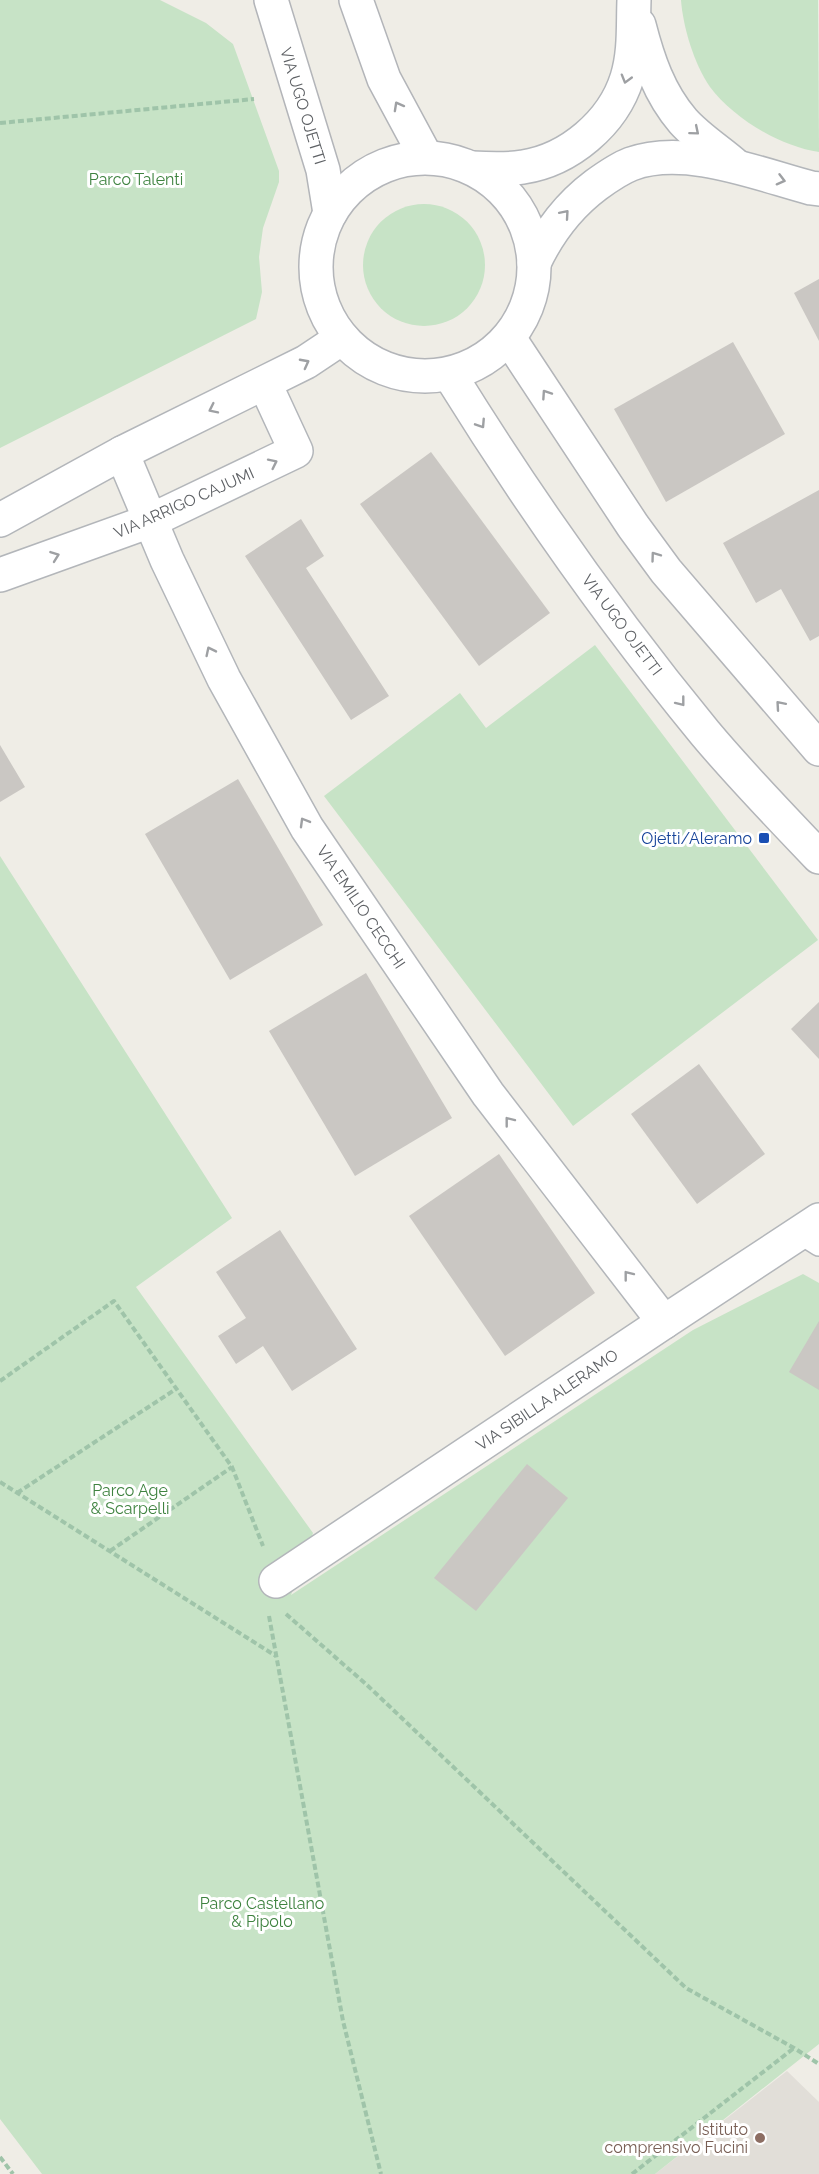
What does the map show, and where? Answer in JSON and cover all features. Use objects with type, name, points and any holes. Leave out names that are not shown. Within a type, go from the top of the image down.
[{"type":"street","name":"VIA UGO OJETTI","points":[[271,0],[321,164],[330,213]]},
{"type":"street","points":[[356,0],[384,79],[426,157]]},
{"type":"street","points":[[472,168],[507,169],[538,164],[574,146],[592,131],[613,109],[627,77],[634,43],[634,3]]},
{"type":"street","points":[[634,3],[648,61],[663,93],[684,122],[740,169]]},
{"type":"street","points":[[426,157],[450,160],[472,168],[497,184],[513,200],[522,216],[529,233],[534,263],[528,303],[521,322],[508,338],[484,360],[450,375],[421,376],[394,372],[364,358],[342,338],[327,314],[317,288],[318,245],[330,213],[345,193],[366,173],[381,166],[400,160],[426,157]]},
{"type":"street","points":[[534,263],[548,236],[567,210],[611,174],[632,164],[669,157],[714,162],[819,189]]},
{"type":"street","points":[[0,520],[122,453],[266,384],[316,357],[342,338]]},
{"type":"street","points":[[508,338],[627,517],[666,571],[819,749]]},
{"type":"street","name":"VIA UGO OJETTI","points":[[450,375],[566,551],[612,614],[705,734],[819,857]]},
{"type":"street","name":"VIA ARRIGO CAJUMI","points":[[0,576],[150,521],[296,451],[266,384]]},
{"type":"street","name":"VIA EMILIO CECCHI","points":[[122,453],[150,521],[224,679],[307,828],[488,1094],[664,1322]]},
{"type":"street","name":"VIA SIBILLA ALERAMO","points":[[276,1581],[664,1322],[813,1233]]},
{"type":"path","points":[[0,123],[254,99]]},
{"type":"path","points":[[0,1381],[114,1301],[232,1467],[276,1581],[279,1607],[367,1685],[686,1988],[819,2064]]},
{"type":"path","points":[[17,1493],[176,1389]]},
{"type":"path","points":[[110,1551],[232,1467]]},
{"type":"path","points":[[0,1482],[277,1656]]},
{"type":"path","points":[[276,1581],[265,1597],[343,2021],[381,2174]]},
{"type":"path","points":[[632,2174],[794,2048]]},
{"type":"path","points":[[0,2157],[13,2174]]},
{"type":"shaded area","name":"Istituto comprensivo Fucini","points":[[787,2071],[819,2102],[819,2174],[655,2174]]},
{"type":"green space","name":"Parco Talenti","points":[[0,0],[160,0],[206,23],[233,44],[279,171],[279,182],[263,228],[259,257],[262,292],[256,319],[0,448]]},
{"type":"green space","points":[[681,0],[818,0],[819,152],[789,144],[759,129],[731,110],[710,87],[694,56],[684,22]]},
{"type":"green space","points":[[424,204],[447,209],[458,214],[467,222],[475,231],[480,242],[485,265],[480,288],[475,299],[467,308],[458,316],[447,321],[424,326],[401,321],[390,316],[381,308],[373,299],[368,288],[363,265],[368,242],[373,231],[381,222],[390,214],[401,209]]},
{"type":"green space","points":[[595,645],[818,940],[573,1126],[324,796],[460,693],[486,728]]},
{"type":"green space","points":[[0,856],[232,1218],[136,1287],[313,1533],[291,1595],[693,1330],[803,1274],[819,1283],[819,2044],[655,2174],[42,2174],[0,2119]]},
{"type":"building","points":[[819,279],[819,341],[794,293]]},
{"type":"building","points":[[733,342],[785,434],[666,502],[614,409]]},
{"type":"building","points":[[431,452],[550,613],[479,666],[360,504]]},
{"type":"building","points":[[819,490],[819,636],[810,641],[781,589],[756,603],[723,543]]},
{"type":"building","points":[[301,519],[324,556],[306,568],[389,696],[351,720],[245,556]]},
{"type":"building","points":[[0,745],[25,787],[0,802]]},
{"type":"building","points":[[238,779],[323,925],[230,980],[145,834]]},
{"type":"building","points":[[366,973],[452,1118],[355,1176],[269,1031]]},
{"type":"building","points":[[819,1002],[819,1059],[791,1029]]},
{"type":"building","points":[[699,1064],[765,1154],[697,1204],[631,1114]]},
{"type":"building","points":[[499,1154],[595,1293],[505,1356],[409,1216]]},
{"type":"building","points":[[280,1230],[357,1349],[292,1391],[263,1346],[236,1364],[218,1336],[246,1318],[216,1272]]},
{"type":"building","points":[[819,1321],[819,1390],[789,1372]]},
{"type":"building","points":[[527,1464],[568,1498],[476,1611],[434,1578]]},
{"type":"place","name":"Ojetti/Aleramo","points":[[764,838]]},
{"type":"place","name":"Istituto comprensivo Fucini","points":[[760,2138]]},
{"type":"park label","name":"Parco Age & Scarpelli","points":[[130,1499]]},
{"type":"park label","name":"Parco Castellano & Pipolo","points":[[262,1912]]}]
